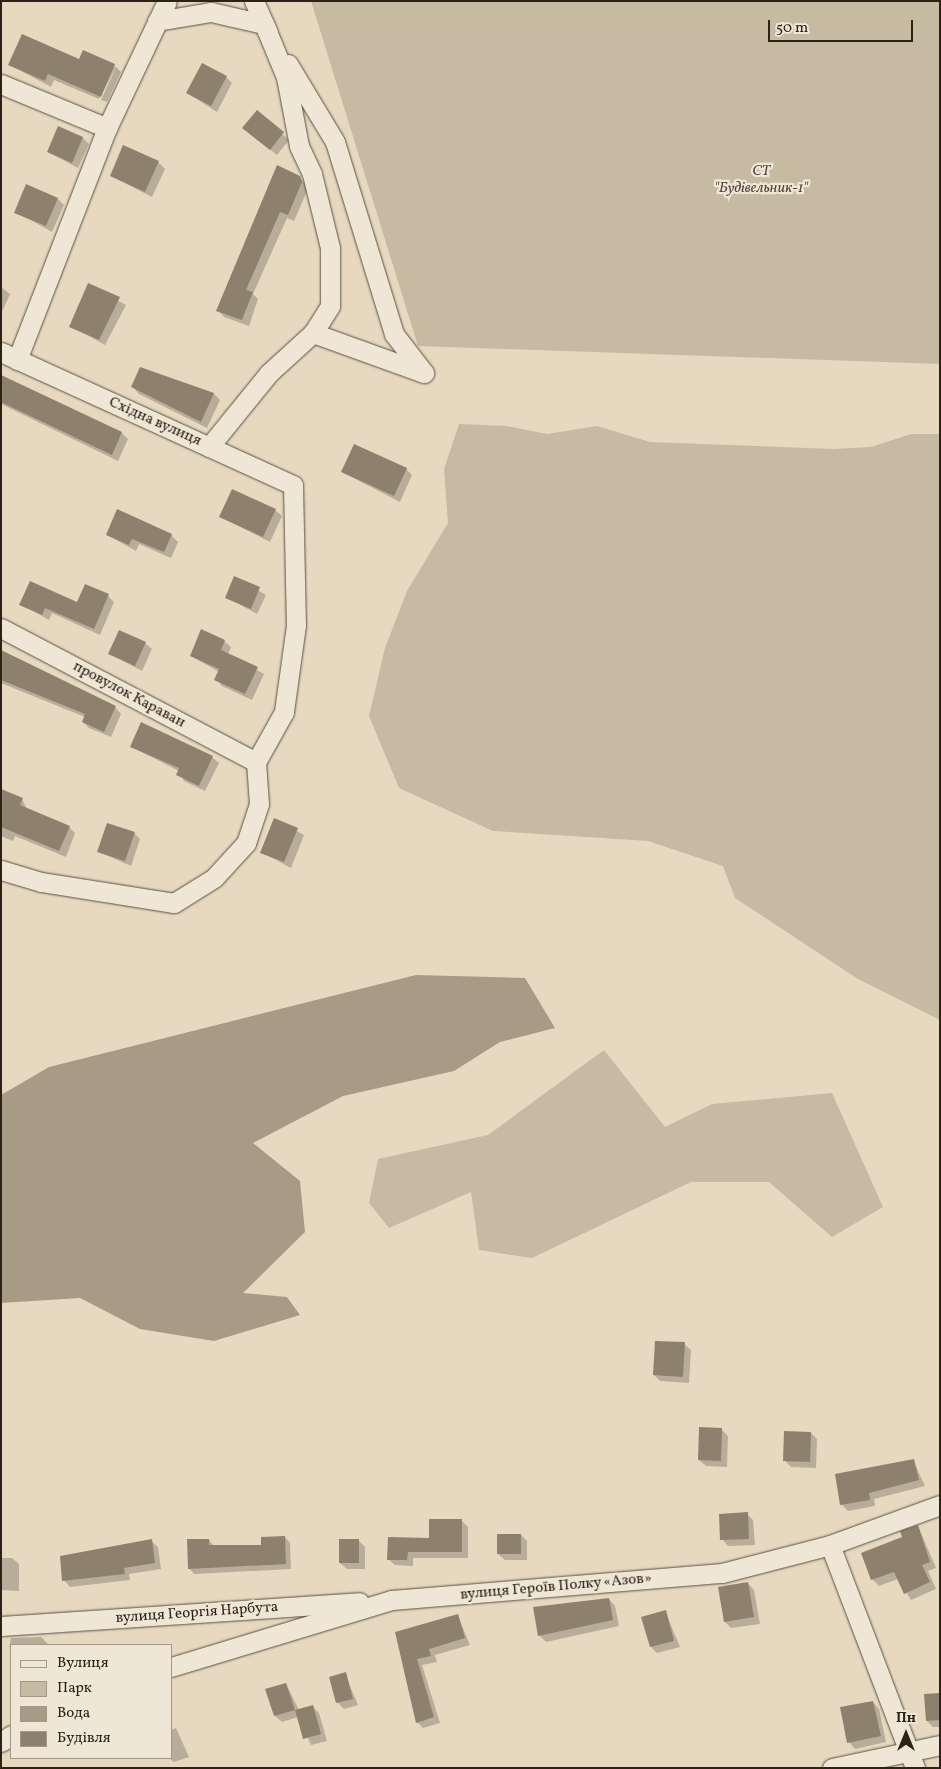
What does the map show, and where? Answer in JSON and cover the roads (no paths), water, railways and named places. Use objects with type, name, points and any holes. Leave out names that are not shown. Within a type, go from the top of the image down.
[{"type":"street","name":"Східна вулиця","points":[[166,1],[107,128],[9,356],[293,485],[296,625],[284,712],[256,762]]},
{"type":"street","points":[[209,447],[270,373],[313,334],[330,306],[330,248],[312,174],[299,146],[286,77],[254,1]]},
{"type":"street","points":[[157,21],[211,12],[264,24],[335,142],[394,334],[424,373],[313,334]]},
{"type":"street","points":[[1,84],[107,128]]},
{"type":"street","name":"провулок Караван","points":[[1,628],[256,762]]},
{"type":"street","points":[[1,870],[40,882],[174,903],[214,878],[246,843],[259,804],[256,762]]},
{"type":"street","name":"вулиця Героїв Полку «Азов»","points":[[172,1667],[392,1600],[722,1573],[830,1545],[940,1505]]},
{"type":"street","points":[[830,1545],[915,1768]]},
{"type":"street","name":"вулиця Георгія Нарбута","points":[[1,1626],[392,1600]]},
{"type":"street","points":[[832,1768],[909,1750],[940,1745]]},
{"type":"water","points":[[416,975],[525,978],[555,1028],[500,1042],[454,1071],[343,1096],[253,1143],[300,1181],[305,1232],[243,1293],[287,1297],[300,1315],[214,1341],[140,1329],[80,1298],[1,1303],[1,1095],[49,1067]]},
{"type":"park label","name":"СТ \"Будівельник-1\"","points":[[761,180]]}]
